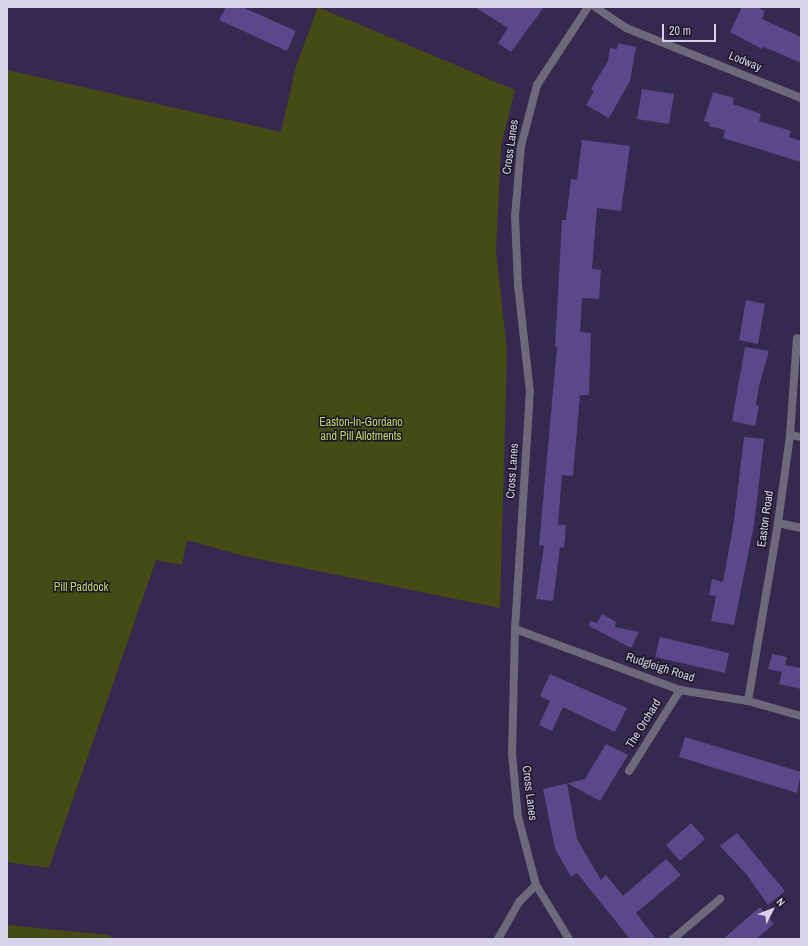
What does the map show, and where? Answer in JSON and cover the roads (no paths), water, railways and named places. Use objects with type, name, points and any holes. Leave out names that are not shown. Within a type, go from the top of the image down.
[{"type":"street","name":"Cross Lanes","points":[[569,939],[536,885],[518,817],[512,754],[515,628],[530,392],[518,285],[515,216],[522,146],[537,85],[588,7]]},
{"type":"street","name":"Lodway","points":[[595,7],[626,28],[801,98]]},
{"type":"street","name":"Easton Road","points":[[748,701],[778,523],[790,435],[797,338]]},
{"type":"street","points":[[790,435],[801,437]]},
{"type":"street","points":[[778,523],[801,528]]},
{"type":"street","name":"Rudgleigh Road","points":[[515,628],[680,690],[748,701],[801,716]]},
{"type":"street","name":"The Orchard","points":[[629,771],[680,690]]},
{"type":"street","points":[[498,939],[519,902],[536,885]]},
{"type":"street","points":[[674,939],[720,899]]},
{"type":"park label","name":"Easton-In-Gordano and Pill Allotments","points":[[361,430]]},
{"type":"park label","name":"Pill Paddock","points":[[81,588]]}]
